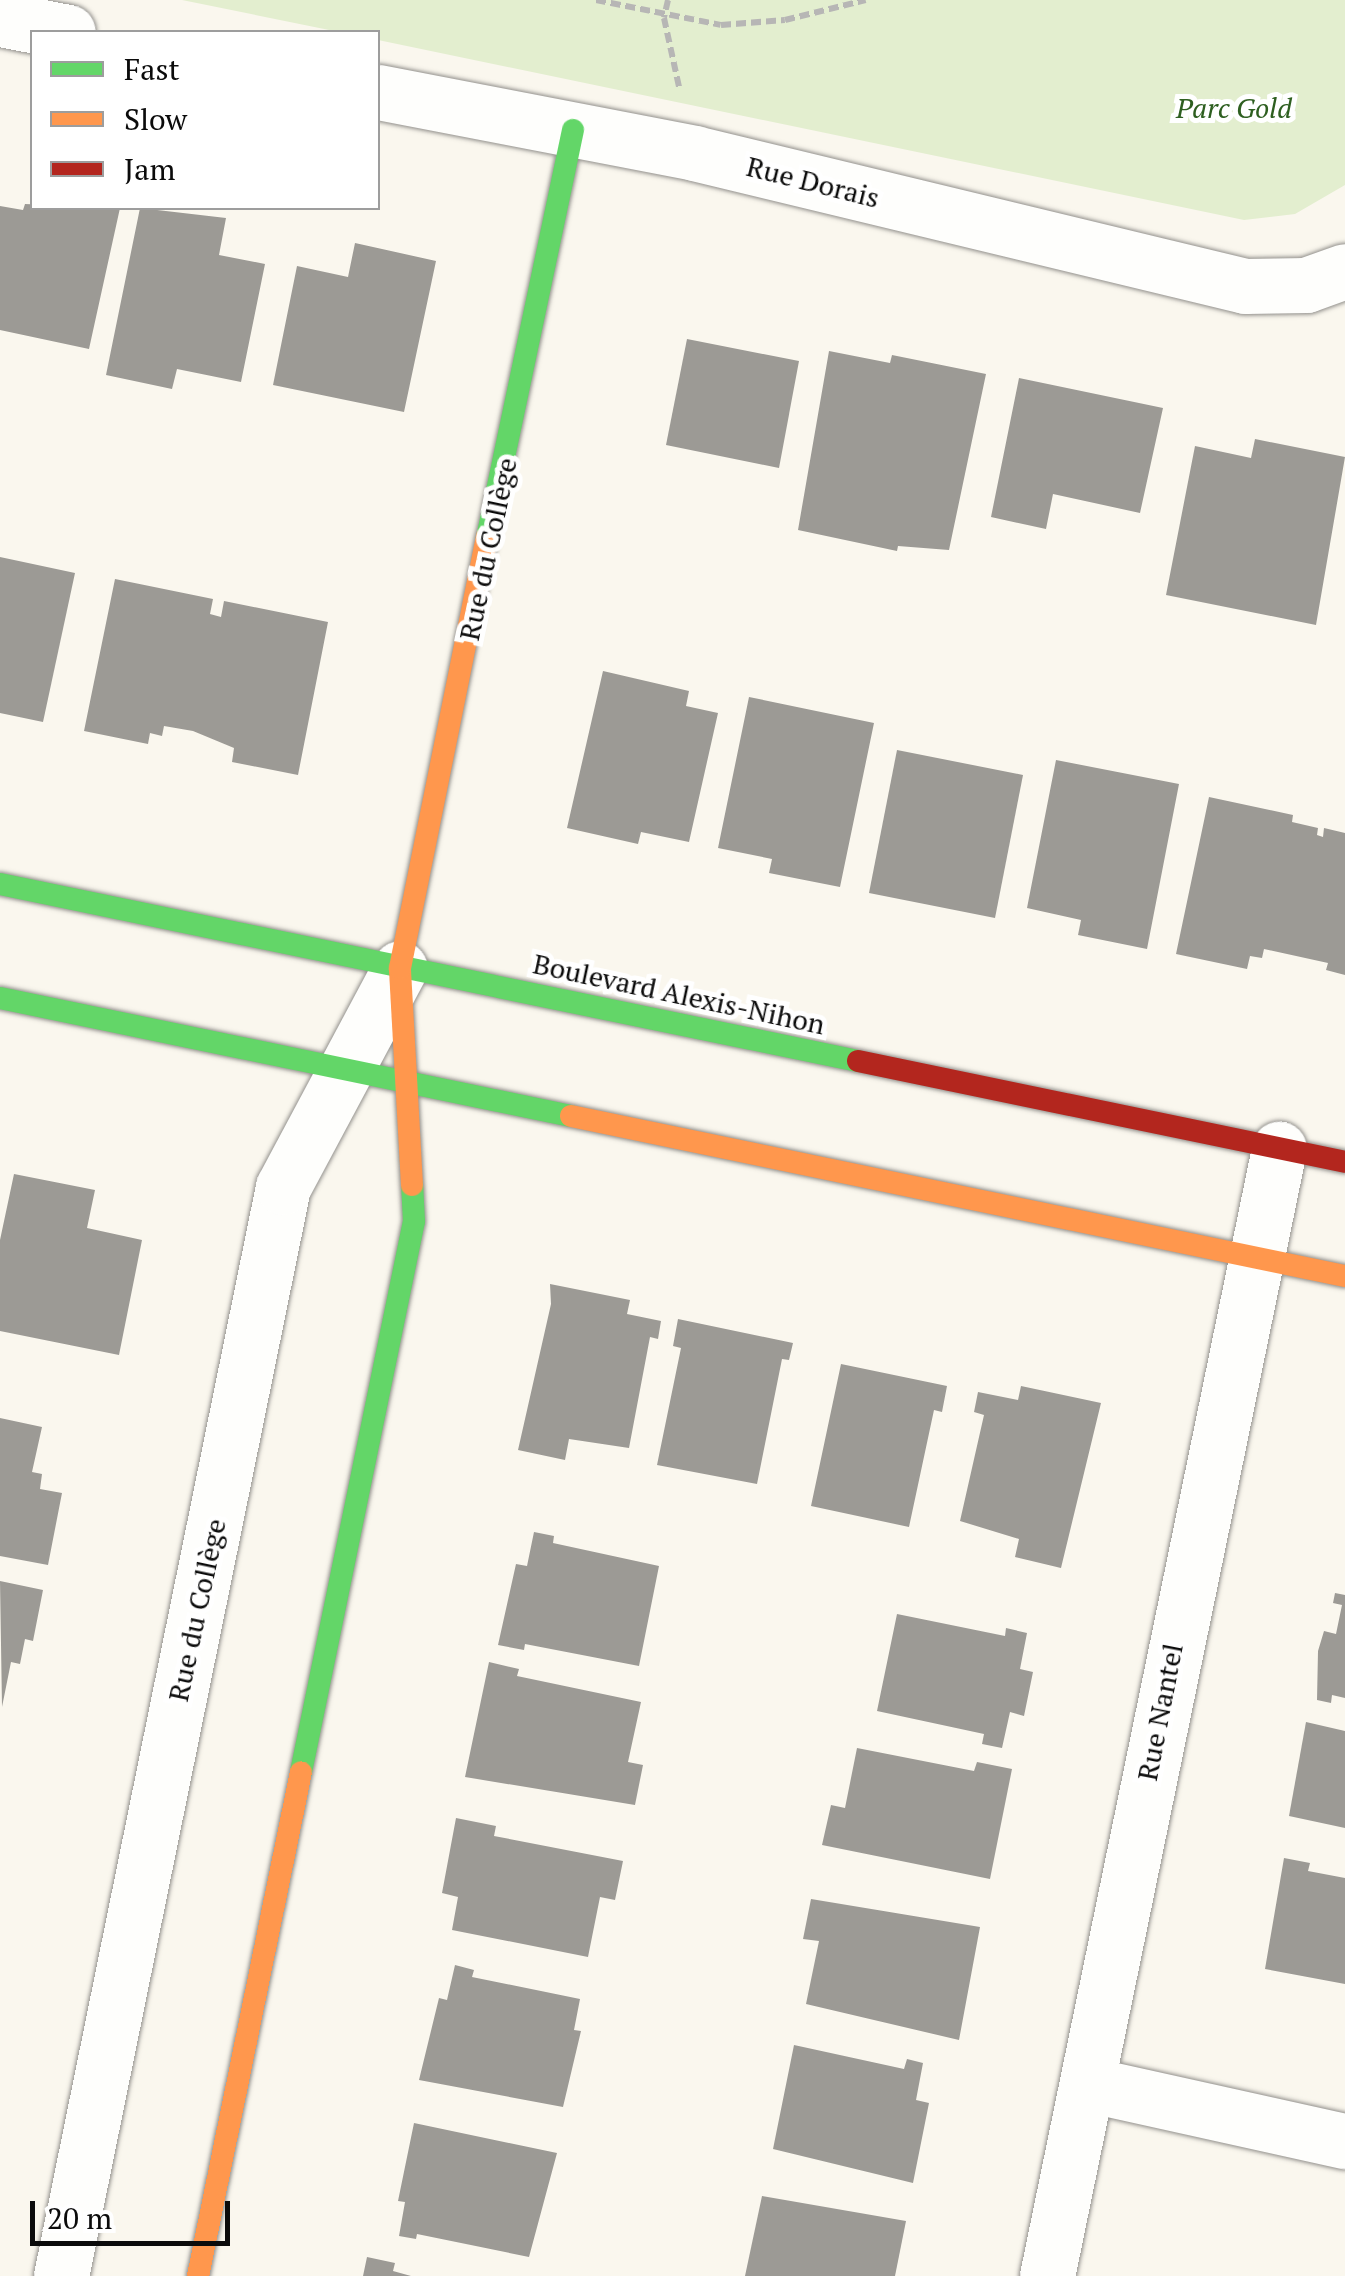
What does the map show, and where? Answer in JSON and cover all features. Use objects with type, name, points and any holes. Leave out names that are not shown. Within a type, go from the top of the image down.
[{"type":"street","points":[[0,19],[58,30]]},
{"type":"street","name":"Rue Dorais","points":[[380,92],[694,154],[1244,286],[1306,284],[1345,271]]},
{"type":"street","name":"Rue du Collège","points":[[198,2276],[414,1221],[400,968],[573,130]]},
{"type":"street","name":"Boulevard Alexis-Nihon","points":[[0,884],[1345,1162]]},
{"type":"street","name":"Rue du Collège","points":[[61,2276],[283,1187],[400,968]]},
{"type":"street","points":[[0,998],[1345,1276]]},
{"type":"street","name":"Rue Nantel","points":[[1048,2276],[1280,1149]]},
{"type":"street","points":[[1087,2084],[1345,2141]]},
{"type":"path","points":[[596,0],[664,18],[721,25],[786,20],[866,0]]},
{"type":"path","points":[[668,0],[664,18],[694,154]]},
{"type":"green space","name":"Parc Gold","points":[[182,0],[1345,0],[1345,185],[1295,214],[1244,220],[380,40],[380,30],[329,30]]},
{"type":"building","points":[[25,204],[30,204],[30,210],[120,210],[89,349],[0,330],[0,206],[23,210]]},
{"type":"building","points":[[140,210],[226,218],[219,255],[265,264],[241,382],[177,369],[172,389],[106,375]]},
{"type":"building","points":[[355,243],[436,261],[404,412],[273,385],[297,266],[348,277]]},
{"type":"building","points":[[687,339],[799,361],[779,468],[666,445]]},
{"type":"building","points":[[829,351],[890,363],[892,355],[986,374],[949,550],[898,546],[897,551],[798,530]]},
{"type":"building","points":[[1019,378],[1163,408],[1140,513],[1053,494],[1046,529],[991,517]]},
{"type":"building","points":[[1255,439],[1345,457],[1316,625],[1166,595],[1195,446],[1251,458]]},
{"type":"building","points":[[0,557],[75,573],[43,722],[0,713]]},
{"type":"building","points":[[115,579],[213,599],[210,614],[221,617],[224,601],[328,622],[298,775],[232,762],[234,748],[193,731],[164,726],[162,736],[150,733],[148,744],[84,731]]},
{"type":"building","points":[[603,671],[689,691],[686,706],[718,713],[689,842],[641,832],[638,844],[567,828]]},
{"type":"building","points":[[749,697],[874,723],[840,887],[769,873],[772,859],[718,848]]},
{"type":"building","points":[[897,750],[1023,775],[995,918],[869,893]]},
{"type":"building","points":[[1056,760],[1179,784],[1147,949],[1078,935],[1081,920],[1027,908]]},
{"type":"building","points":[[1209,797],[1293,815],[1292,822],[1318,828],[1317,835],[1323,837],[1324,828],[1345,833],[1345,975],[1326,970],[1328,963],[1264,949],[1262,958],[1250,956],[1247,969],[1176,954]]},
{"type":"building","points":[[14,1174],[95,1190],[87,1228],[142,1240],[119,1355],[0,1331],[0,1240]]},
{"type":"building","points":[[550,1284],[630,1300],[627,1314],[661,1321],[658,1339],[650,1337],[629,1448],[569,1439],[565,1460],[518,1450],[551,1304]]},
{"type":"building","points":[[678,1319],[793,1343],[789,1360],[782,1359],[757,1484],[657,1465],[681,1348],[673,1346]]},
{"type":"building","points":[[841,1364],[947,1386],[942,1412],[934,1410],[909,1527],[811,1506]]},
{"type":"building","points":[[1021,1386],[1101,1403],[1061,1568],[1015,1557],[1019,1539],[960,1521],[984,1415],[974,1412],[978,1392],[1018,1400]]},
{"type":"building","points":[[0,1418],[42,1427],[32,1472],[42,1474],[40,1489],[62,1493],[48,1565],[0,1556]]},
{"type":"building","points":[[534,1532],[554,1536],[553,1543],[659,1566],[639,1666],[525,1644],[524,1650],[498,1645],[516,1564],[527,1566]]},
{"type":"building","points":[[0,1581],[43,1590],[33,1641],[25,1639],[20,1664],[11,1662],[2,1707]]},
{"type":"building","points":[[1335,1593],[1345,1595],[1345,1698],[1332,1695],[1331,1703],[1317,1700],[1318,1651],[1324,1631],[1336,1634],[1342,1605],[1333,1603]]},
{"type":"building","points":[[897,1614],[1005,1636],[1006,1628],[1027,1633],[1020,1669],[1033,1672],[1024,1716],[1010,1712],[1002,1748],[982,1744],[984,1734],[877,1711]]},
{"type":"building","points":[[489,1662],[519,1669],[517,1676],[641,1702],[628,1762],[643,1765],[635,1805],[465,1777]]},
{"type":"building","points":[[1306,1722],[1345,1731],[1345,1828],[1289,1816]]},
{"type":"building","points":[[857,1748],[974,1771],[977,1762],[1012,1769],[990,1879],[822,1845],[831,1805],[845,1808]]},
{"type":"building","points":[[456,1818],[496,1826],[494,1836],[623,1861],[615,1900],[600,1897],[588,1957],[452,1930],[458,1897],[442,1893]]},
{"type":"building","points":[[1284,1858],[1310,1863],[1308,1871],[1345,1878],[1345,1984],[1265,1969]]},
{"type":"building","points":[[811,1899],[980,1927],[959,2040],[806,2004],[819,1941],[803,1939]]},
{"type":"building","points":[[455,1965],[474,1970],[472,1977],[580,1999],[574,2030],[581,2031],[563,2107],[419,2080],[439,1998],[447,2000]]},
{"type":"building","points":[[794,2045],[904,2069],[907,2059],[923,2063],[916,2100],[929,2103],[913,2183],[773,2149]]},
{"type":"building","points":[[414,2123],[557,2153],[529,2257],[417,2234],[416,2239],[399,2236],[405,2202],[398,2201]]},
{"type":"building","points":[[762,2196],[906,2221],[895,2276],[745,2276]]},
{"type":"building","points":[[367,2257],[395,2263],[393,2271],[411,2276],[363,2276]]},
{"type":"traffic: fast","points":[[487,538],[573,130]]},
{"type":"traffic: fast","points":[[0,884],[858,1061]]},
{"type":"traffic: fast","points":[[0,998],[571,1116]]},
{"type":"traffic: fast","points":[[301,1772],[414,1221],[412,1185]]},
{"type":"traffic: slow","points":[[412,1185],[400,968],[487,538]]},
{"type":"traffic: slow","points":[[571,1116],[1345,1276]]},
{"type":"traffic: slow","points":[[198,2276],[301,1772]]},
{"type":"traffic: jam","points":[[858,1061],[1345,1162]]}]
